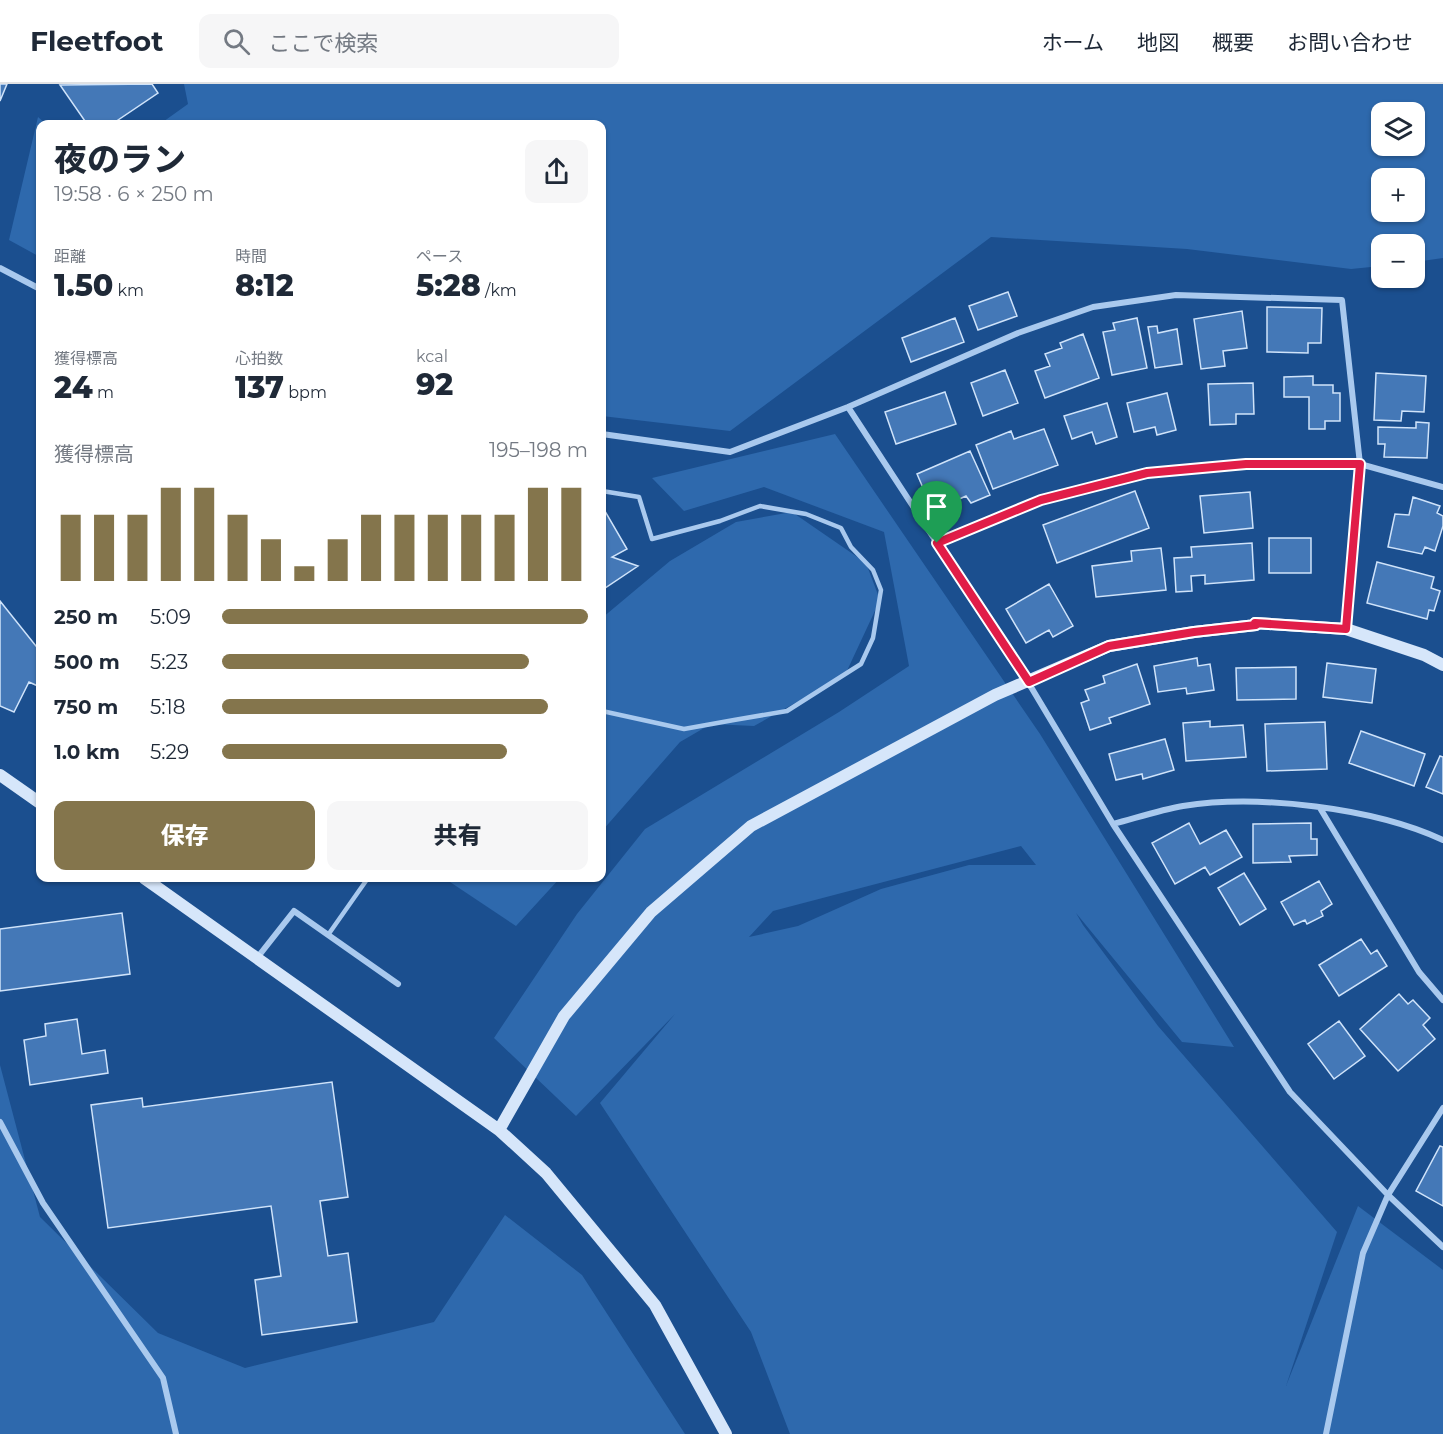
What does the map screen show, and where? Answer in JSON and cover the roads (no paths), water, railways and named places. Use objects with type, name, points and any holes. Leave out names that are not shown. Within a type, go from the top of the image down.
[{"type":"street","points":[[0,268],[36,287]]},
{"type":"street","points":[[606,435],[729,452],[848,407],[1018,333],[1093,306],[1176,295],[1341,300],[1360,464],[1346,629]]},
{"type":"street","points":[[848,407],[1029,682],[1113,824],[1290,1092],[1388,1195],[1443,1247]]},
{"type":"street","points":[[937,543],[1041,500],[1147,473],[1246,464],[1360,464],[1443,487]]},
{"type":"street","points":[[500,1130],[572,1007],[651,912],[751,826],[995,694],[1029,682],[1109,646],[1194,632],[1256,625],[1255,623],[1346,629],[1424,655],[1443,665]]},
{"type":"street","points":[[0,775],[36,800]]},
{"type":"street","points":[[1113,824],[1184,806],[1258,802],[1320,808],[1386,819],[1443,840]]},
{"type":"street","points":[[1320,808],[1419,972],[1443,1000]]},
{"type":"street","points":[[150,882],[500,1130],[546,1173],[655,1305],[726,1434]]},
{"type":"street","points":[[257,959],[294,911],[398,984]]},
{"type":"street","points":[[1326,1434],[1363,1253],[1388,1195],[1443,1108]]},
{"type":"street","points":[[0,1122],[43,1203],[163,1378],[176,1434]]},
{"type":"lane","points":[[606,493],[639,497],[652,539],[720,521],[760,506],[806,514],[841,528],[851,547],[873,570],[881,590],[873,638],[861,664],[787,711],[684,729],[606,712]]},
{"type":"lane","points":[[328,935],[365,882]]}]
